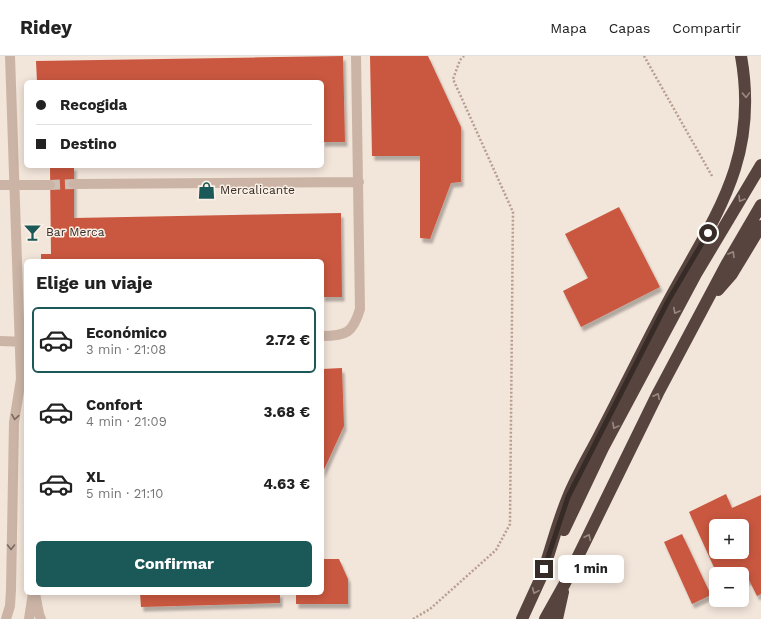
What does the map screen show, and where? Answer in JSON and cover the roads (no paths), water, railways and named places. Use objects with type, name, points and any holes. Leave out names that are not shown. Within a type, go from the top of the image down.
[{"type":"highway","points":[[544,569],[568,497],[668,301],[721,209],[731,184],[741,153],[745,125],[746,93],[741,56]]},
{"type":"highway","points":[[524,616],[544,569],[603,448],[696,274],[761,165]]},
{"type":"highway","points":[[553,616],[564,585],[658,393],[708,302],[726,265],[761,205]]},
{"type":"highway","points":[[708,302],[732,274],[761,226]]},
{"type":"lane","points":[[6,619],[10,606],[11,590],[14,422],[21,379],[23,342],[14,185],[10,56]]},
{"type":"lane","points":[[324,336],[340,336],[356,325],[360,309],[356,56]]},
{"type":"lane","points":[[74,184],[359,182]]},
{"type":"lane","points":[[0,185],[50,185]]},
{"type":"lane","points":[[0,341],[23,342]]},
{"type":"lane","points":[[21,379],[24,387]]},
{"type":"lane","points":[[29,619],[34,595]]},
{"type":"lane","points":[[34,595],[41,619]]},
{"type":"tunnel","points":[[50,185],[74,184]]},
{"type":"place","name":"Mercalicante","points":[[207,190]]},
{"type":"place","name":"Bar Merca","points":[[33,232]]}]
